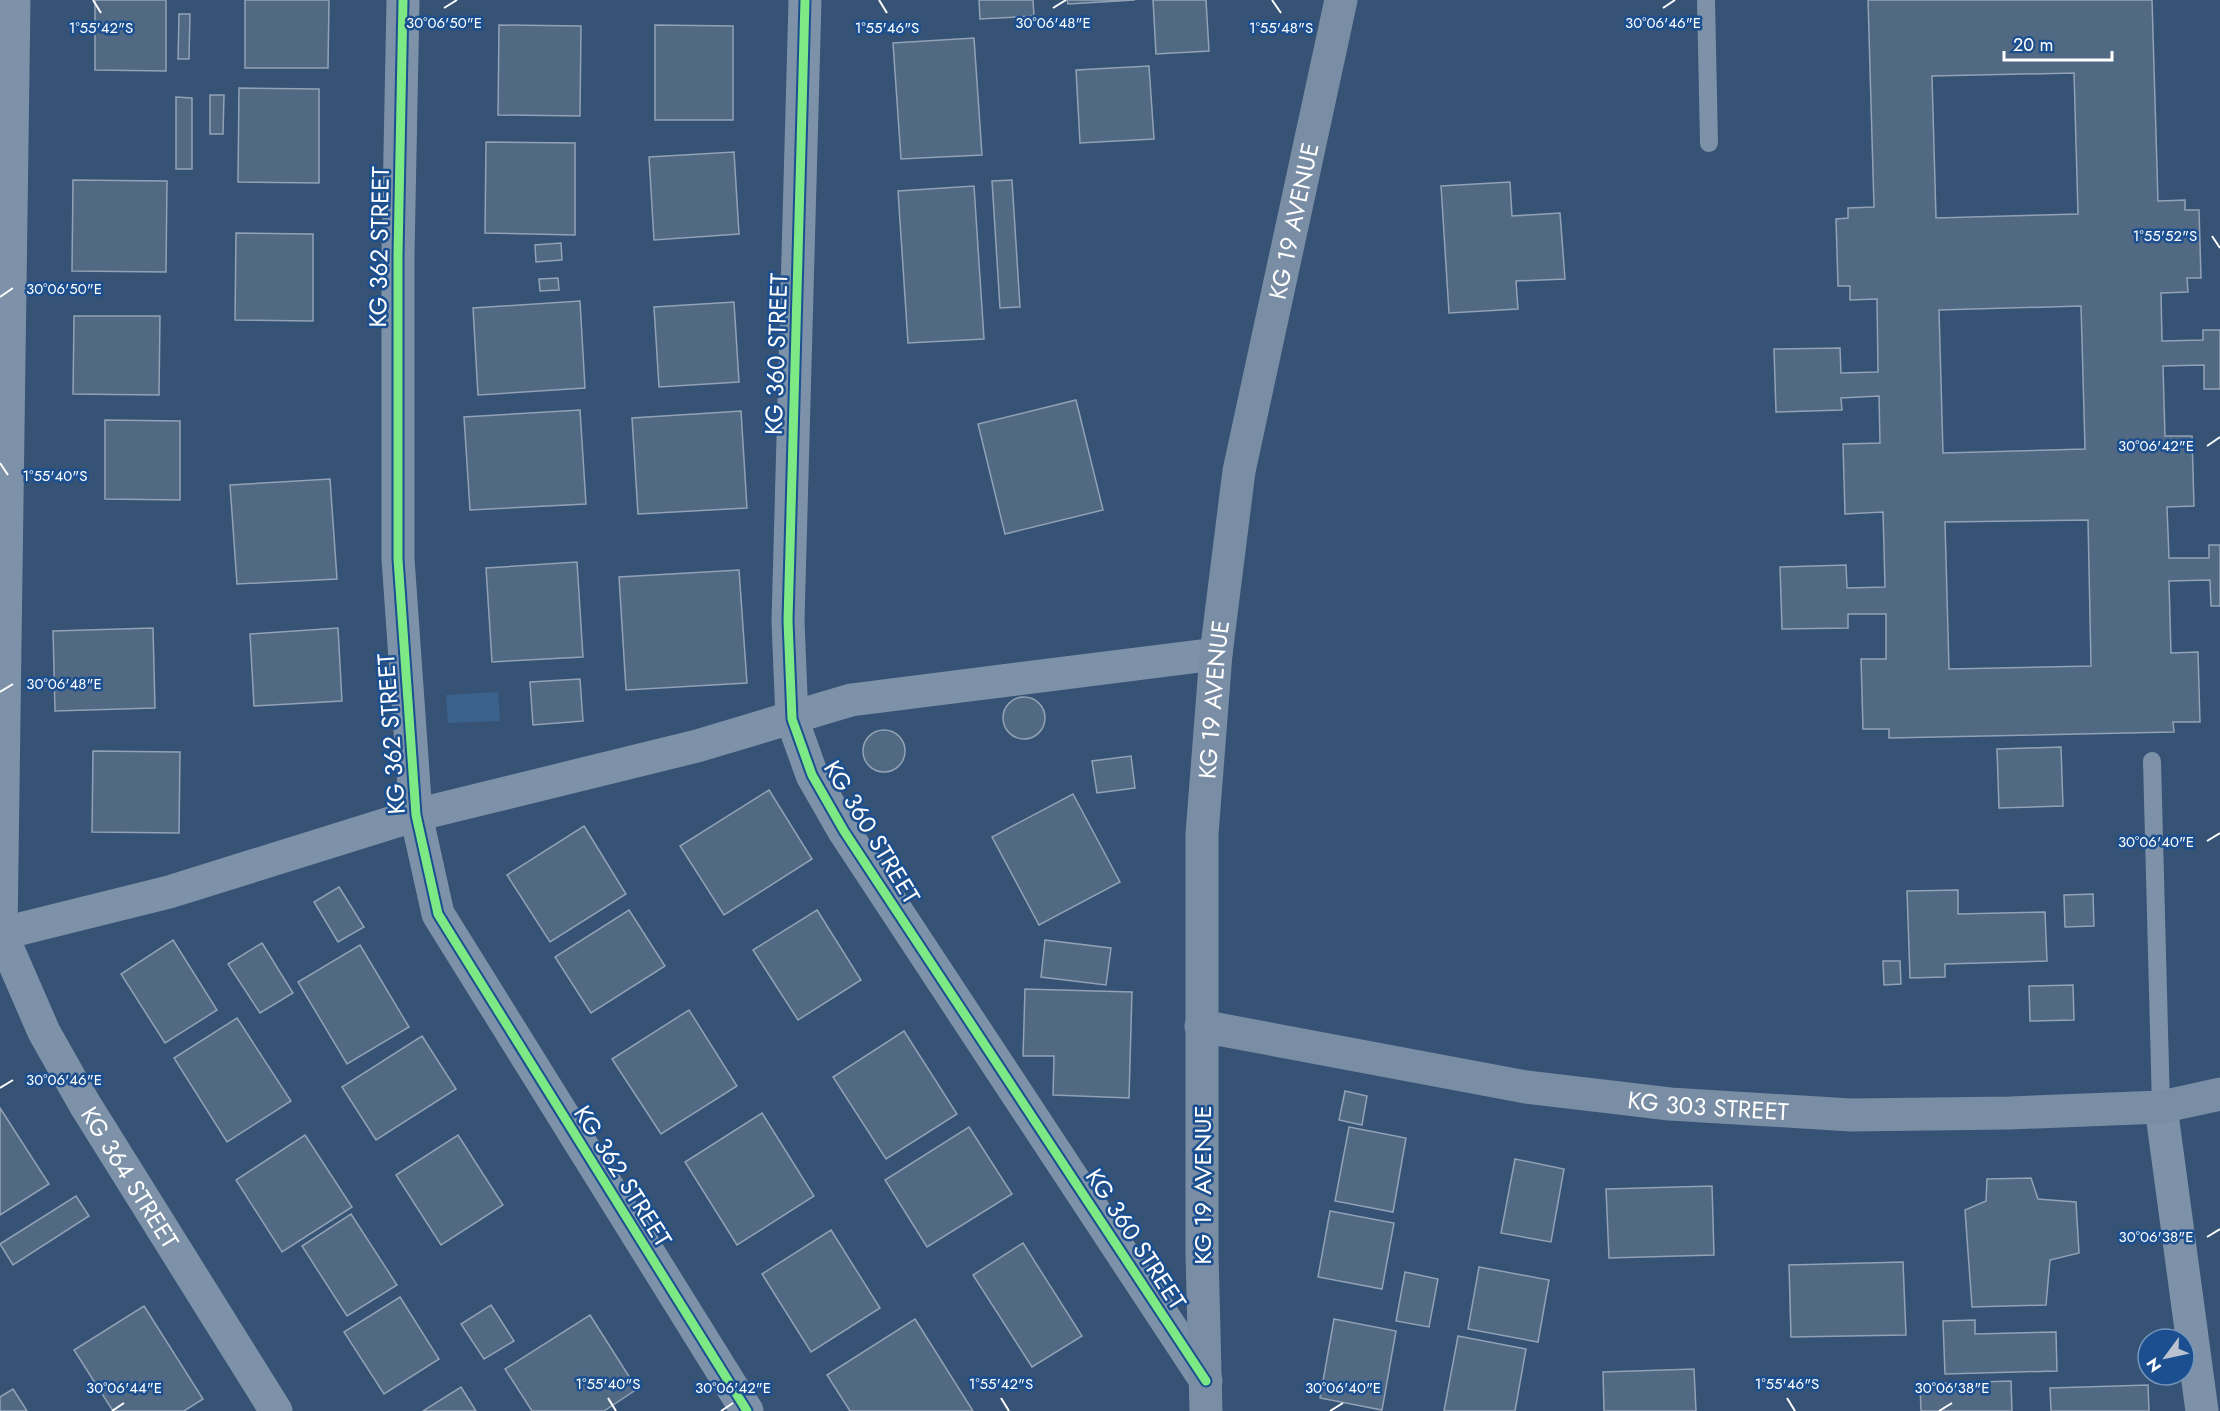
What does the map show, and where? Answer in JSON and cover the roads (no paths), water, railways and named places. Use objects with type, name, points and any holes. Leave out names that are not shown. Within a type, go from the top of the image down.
[{"type":"main road","name":"KG 19 AVENUE","points":[[1206,1396],[1202,1254],[1202,834],[1216,654],[1239,471],[1341,0]]},
{"type":"main road","name":"KG 303 STREET","points":[[1201,1026],[1526,1087],[1670,1104],[1851,1115],[2161,1107],[2220,1094]]},
{"type":"street","name":"KG 364 STREET","points":[[14,0],[0,934],[44,1032],[84,1103],[276,1411]]},
{"type":"street","name":"KG 362 STREET","points":[[403,0],[398,255],[398,559],[416,815],[438,914],[747,1411]]},
{"type":"street","name":"KG 360 STREET","points":[[805,0],[788,621],[792,719],[812,775],[844,831],[1206,1396]]},
{"type":"street","points":[[0,934],[169,892],[416,815],[697,746],[851,700],[1216,654]]},
{"type":"street","points":[[2161,1107],[2202,1411]]},
{"type":"lane","points":[[1706,0],[1709,143]]},
{"type":"lane","points":[[2152,761],[2161,1107]]},
{"type":"water","points":[[498,692],[500,721],[448,723],[446,695]]}]
